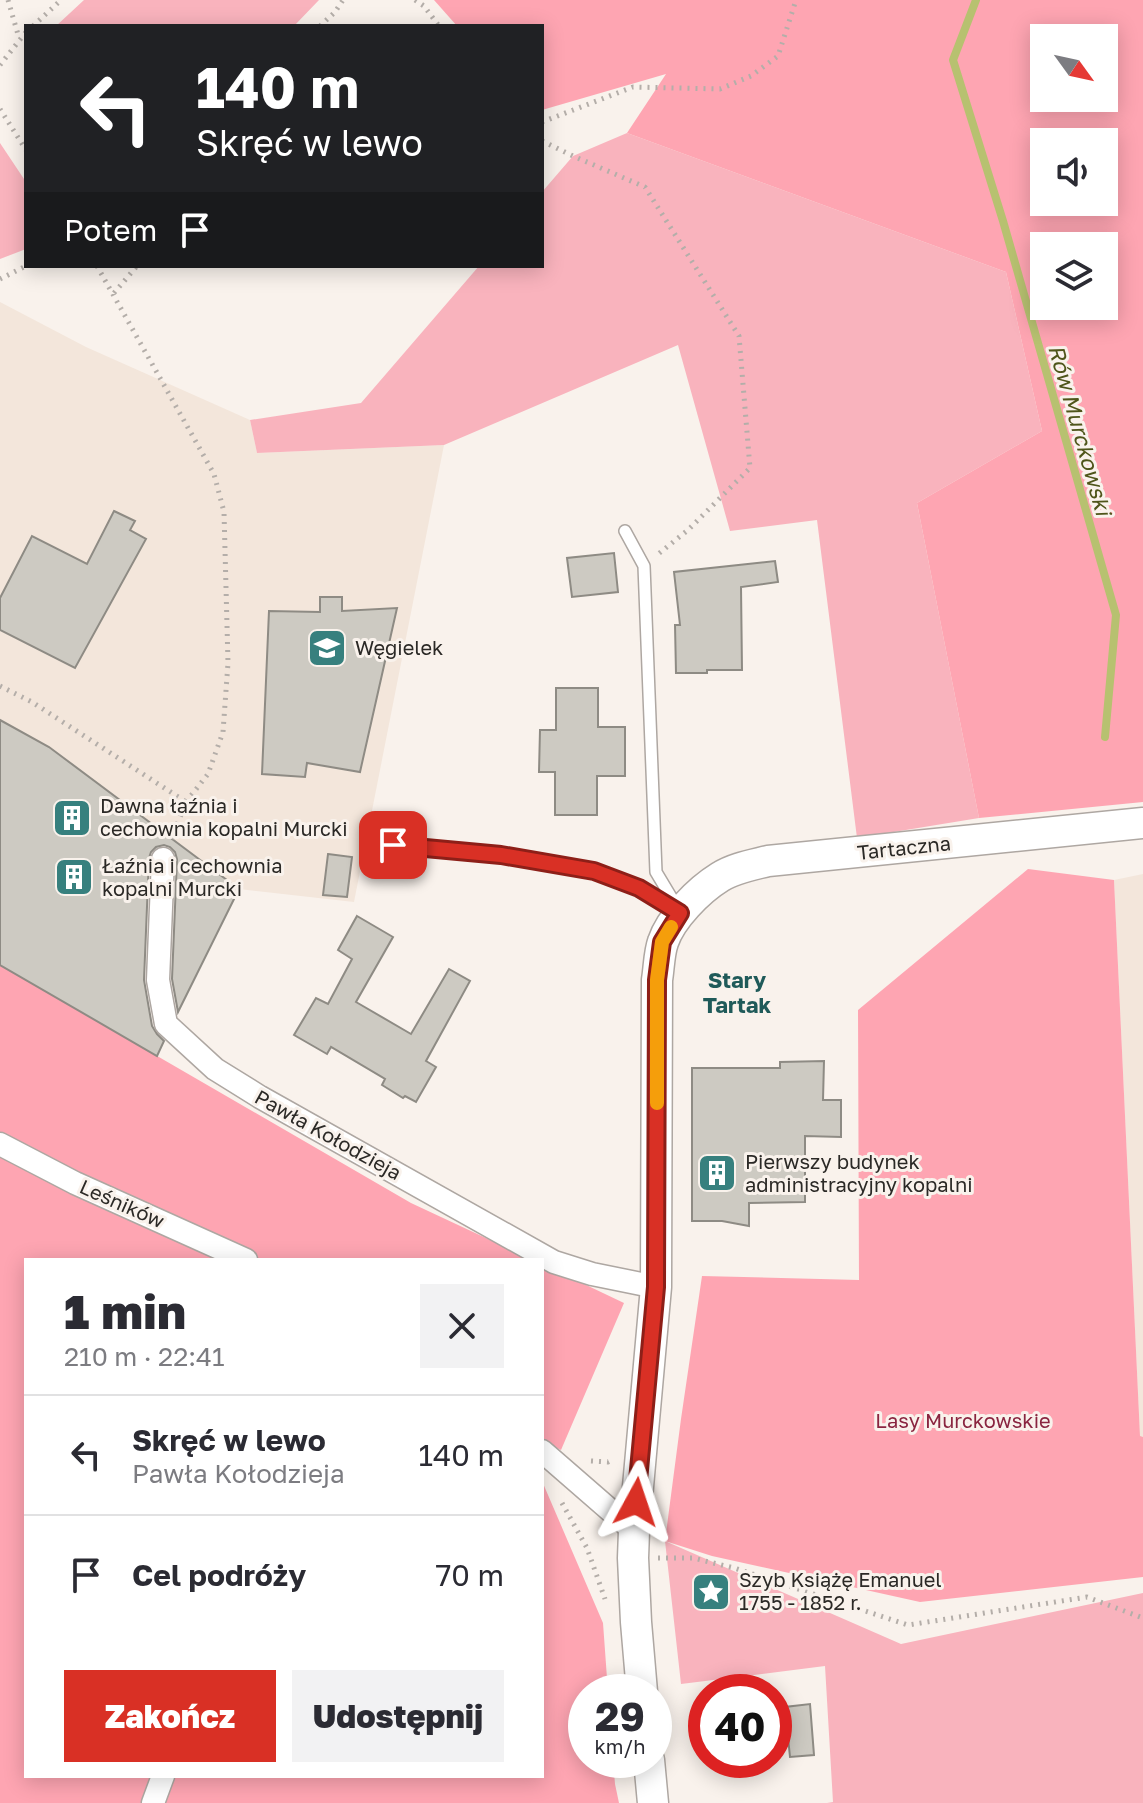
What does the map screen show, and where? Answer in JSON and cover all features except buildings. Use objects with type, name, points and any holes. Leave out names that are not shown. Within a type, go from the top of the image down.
[{"type":"street","name":"Tartaczna","points":[[680,913],[721,877],[768,861],[1143,823]]},
{"type":"street","name":"Pawła Kołodzieja","points":[[163,859],[158,980],[166,1024],[215,1069],[554,1262],[592,1274],[656,1287]]},
{"type":"street","points":[[640,1674],[633,1544],[656,1287],[657,980],[662,942],[680,913]]},
{"type":"street","name":"Leśników","points":[[0,1144],[75,1183],[242,1258]]},
{"type":"street","points":[[544,1453],[633,1544]]},
{"type":"street","points":[[153,1803],[162,1778]]},
{"type":"street","points":[[651,1778],[653,1803]]},
{"type":"lane","points":[[625,531],[644,566],[656,872],[680,913]]},
{"type":"lane","points":[[366,843],[501,855],[594,871],[639,888],[680,913]]},
{"type":"path","points":[[8,0],[19,38]]},
{"type":"path","points":[[35,24],[61,0]]},
{"type":"path","points":[[322,24],[343,0]]},
{"type":"path","points":[[415,0],[424,6],[438,24]]},
{"type":"path","points":[[544,121],[633,87],[720,89],[751,76],[778,56],[796,0]]},
{"type":"path","points":[[0,65],[24,34]]},
{"type":"path","points":[[0,109],[24,147]]},
{"type":"path","points":[[544,142],[645,187],[739,336],[750,468],[688,530],[644,566]]},
{"type":"path","points":[[0,279],[24,267]]},
{"type":"path","points":[[98,268],[214,474],[224,512],[228,663],[223,732],[208,774],[186,802],[163,859]]},
{"type":"path","points":[[114,293],[135,268]]},
{"type":"path","points":[[0,686],[32,702],[186,802]]},
{"type":"path","points":[[566,1472],[555,1490],[587,1548],[606,1601]]},
{"type":"path","points":[[633,1544],[734,1568],[908,1625],[1087,1597],[1143,1618]]},
{"type":"shaded area","points":[[84,0],[319,0],[296,24],[58,24]]},
{"type":"shaded area","points":[[627,133],[1006,272],[1042,431],[917,503],[979,818],[857,838],[817,520],[730,531],[678,345],[444,445],[257,453],[250,420],[361,403],[477,268],[544,268],[544,190],[573,156]]},
{"type":"shaded area","points":[[0,143],[24,179],[24,250],[0,259]]},
{"type":"shaded area","points":[[0,302],[86,347],[250,420],[257,453],[444,445],[354,902],[239,889],[49,747],[0,720]]},
{"type":"shaded area","points":[[1143,874],[1143,1437],[1140,1437],[1114,880]]},
{"type":"shaded area","points":[[665,1541],[901,1644],[1143,1593],[1143,1803],[827,1803],[833,1802],[825,1666],[761,1674],[688,1674],[688,1683],[681,1684]]},
{"type":"green space","points":[[434,0],[1143,0],[1143,802],[979,818],[917,503],[1042,431],[1006,272],[627,133],[666,74],[544,109],[544,24],[455,24]]},
{"type":"green space","name":"Lasy Murckowskie","points":[[1028,869],[1114,880],[1140,1436],[1143,1437],[1143,1577],[920,1602],[712,1556],[665,1541],[702,1276],[859,1280],[858,1010]]},
{"type":"green space","points":[[0,965],[411,1203],[529,1258],[24,1258],[24,1778],[544,1778],[544,1486],[603,1623],[607,1674],[568,1674],[568,1778],[614,1778],[619,1803],[0,1803]]},
{"type":"green space","points":[[544,1265],[624,1303],[561,1450],[544,1442]]},
{"type":"waterway","name":"Rów Murckowski","points":[[976,0],[953,60],[1003,221],[1116,615],[1105,737]]},
{"type":"slow traffic","points":[[657,1103],[657,980],[662,942],[671,927]]},
{"type":"place","name":"Węgielek","points":[[327,648]]},
{"type":"place","name":"Dawna łaźnia i cechownia kopalni Murcki","points":[[72,818]]},
{"type":"place","name":"Łaźnia i cechownia kopalni Murcki","points":[[74,877]]},
{"type":"place","name":"Pierwszy budynek administracyjny kopalni","points":[[717,1173]]},
{"type":"place","name":"Szyb Książę Emanuel 1755 - 1852 r.","points":[[711,1592]]},
{"type":"district","name":"Stary Tartak","points":[[737,992]]},
{"type":"route","points":[[393,845],[501,855],[594,871],[639,888],[680,913],[662,942],[657,980],[656,1287],[636,1502]]}]
